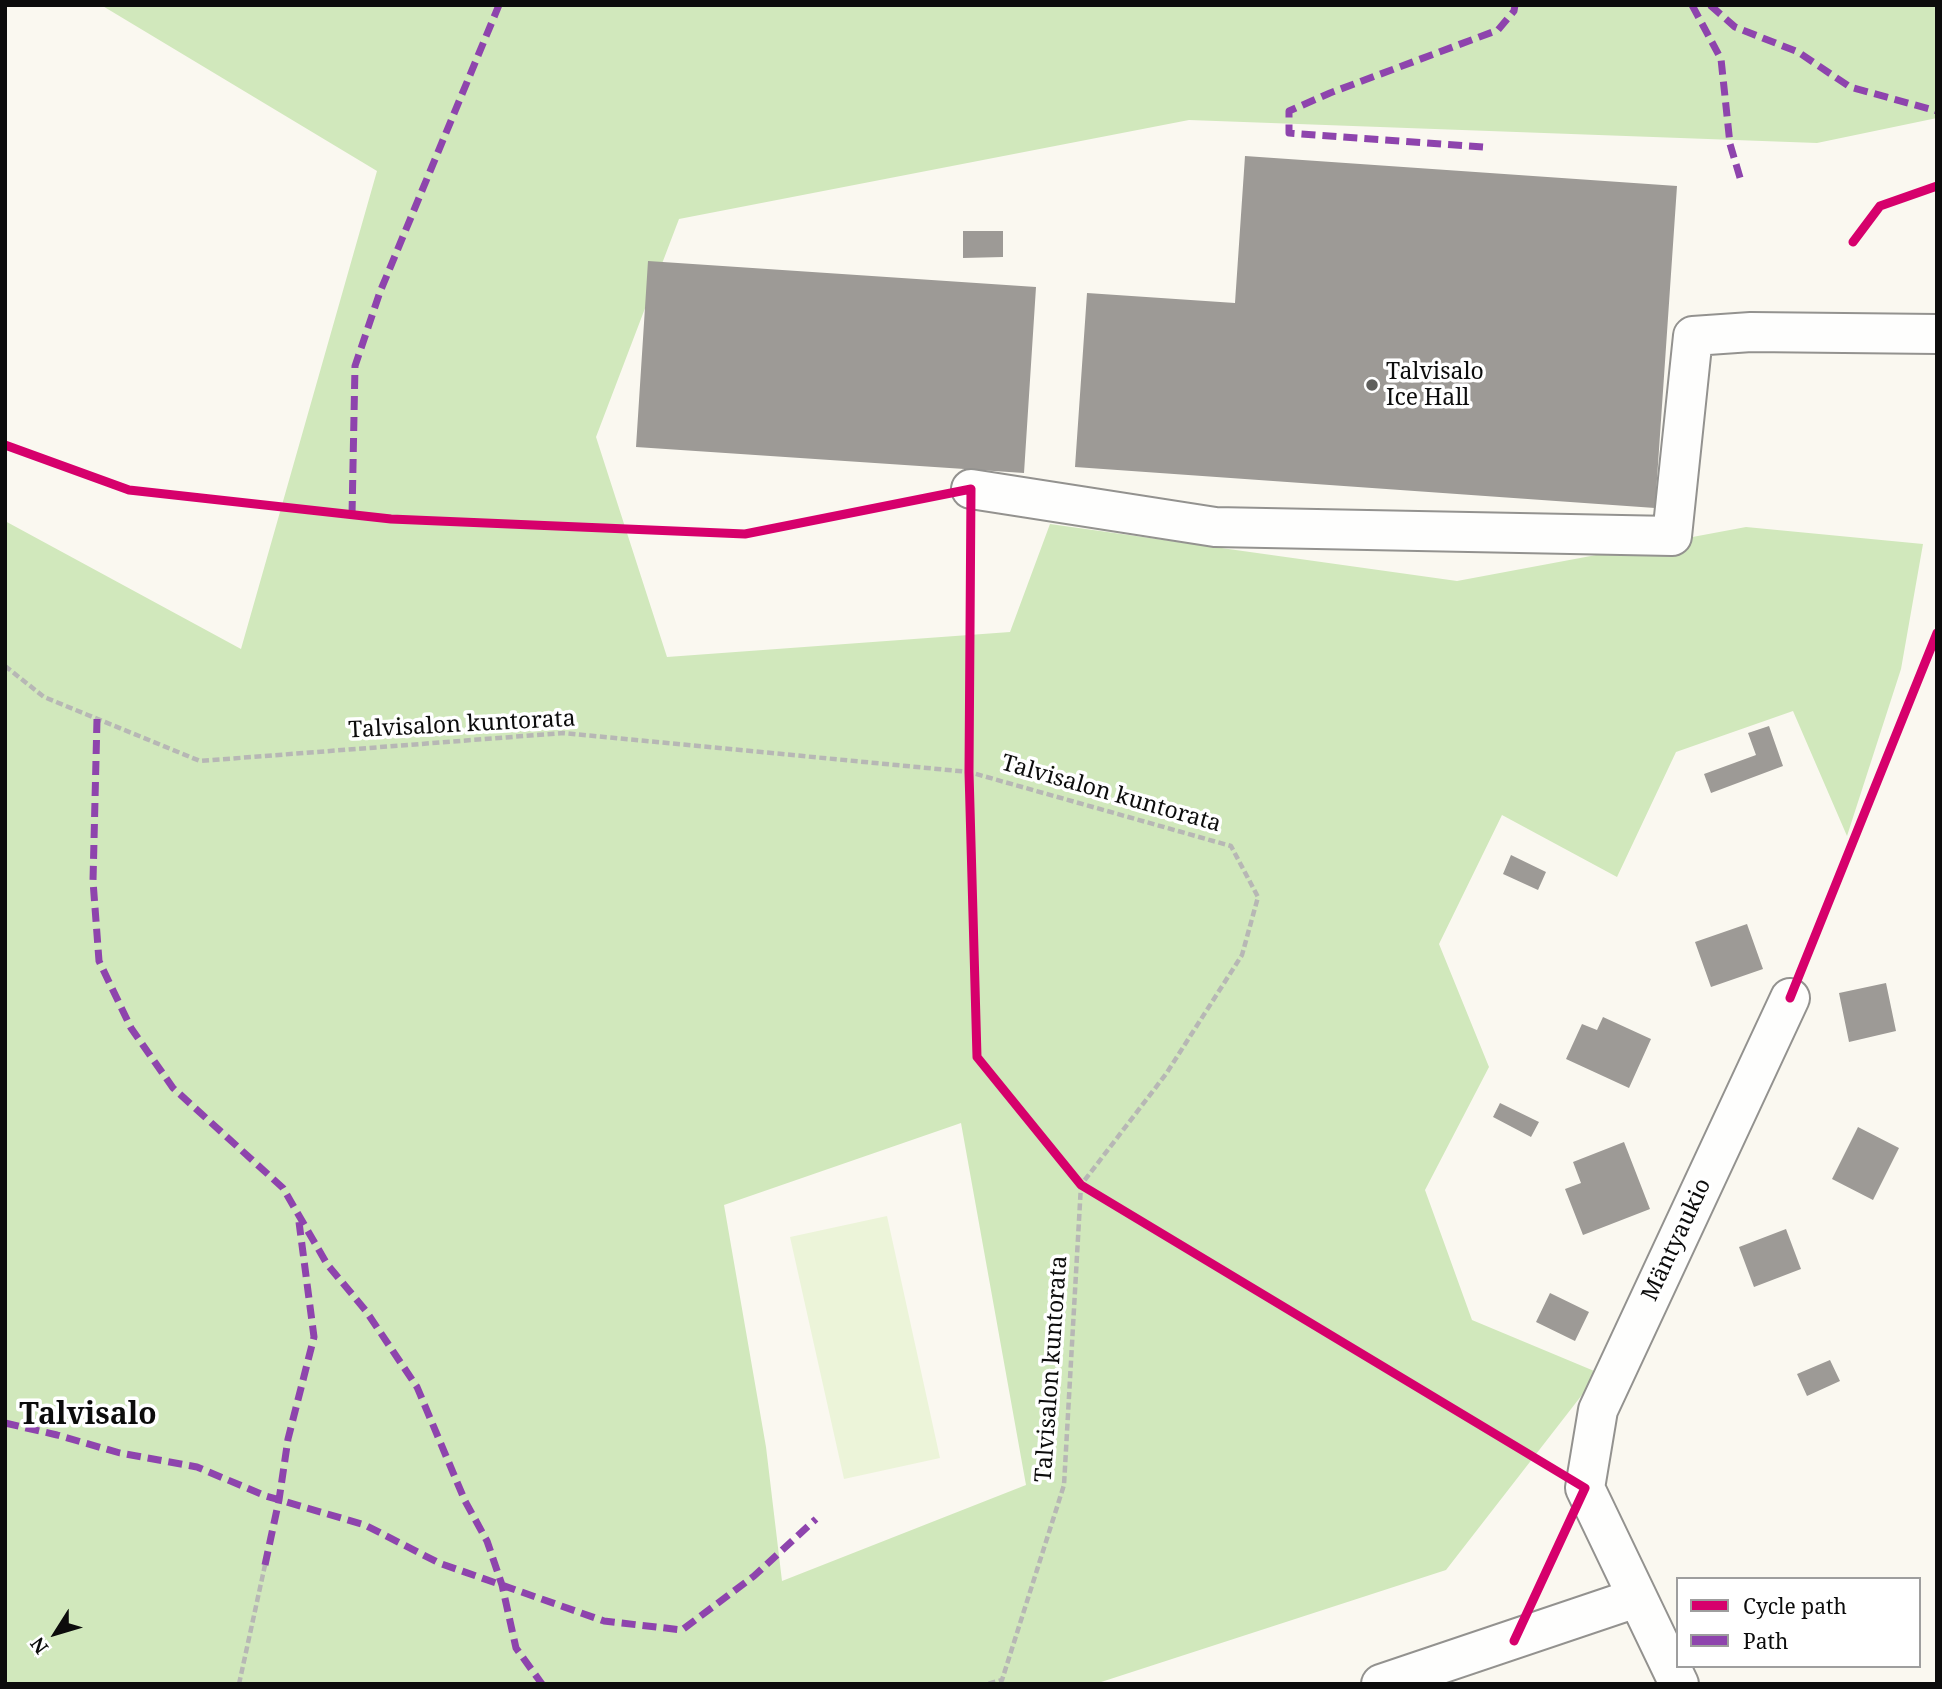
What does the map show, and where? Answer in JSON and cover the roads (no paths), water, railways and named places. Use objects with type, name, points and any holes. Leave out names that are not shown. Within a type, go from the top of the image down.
[{"type":"street","points":[[971,489],[1215,527],[1672,536],[1693,336],[1751,332],[1937,334]]},
{"type":"street","name":"Mäntyaukio","points":[[1636,1598],[1586,1488],[1598,1410],[1790,998]]},
{"type":"street","points":[[1381,1684],[1636,1598],[1679,1684]]},
{"type":"place","name":"Talvisalo Ice Hall","points":[[1372,385]]},
{"type":"district","name":"Talvisalo","points":[[88,1415]]}]
